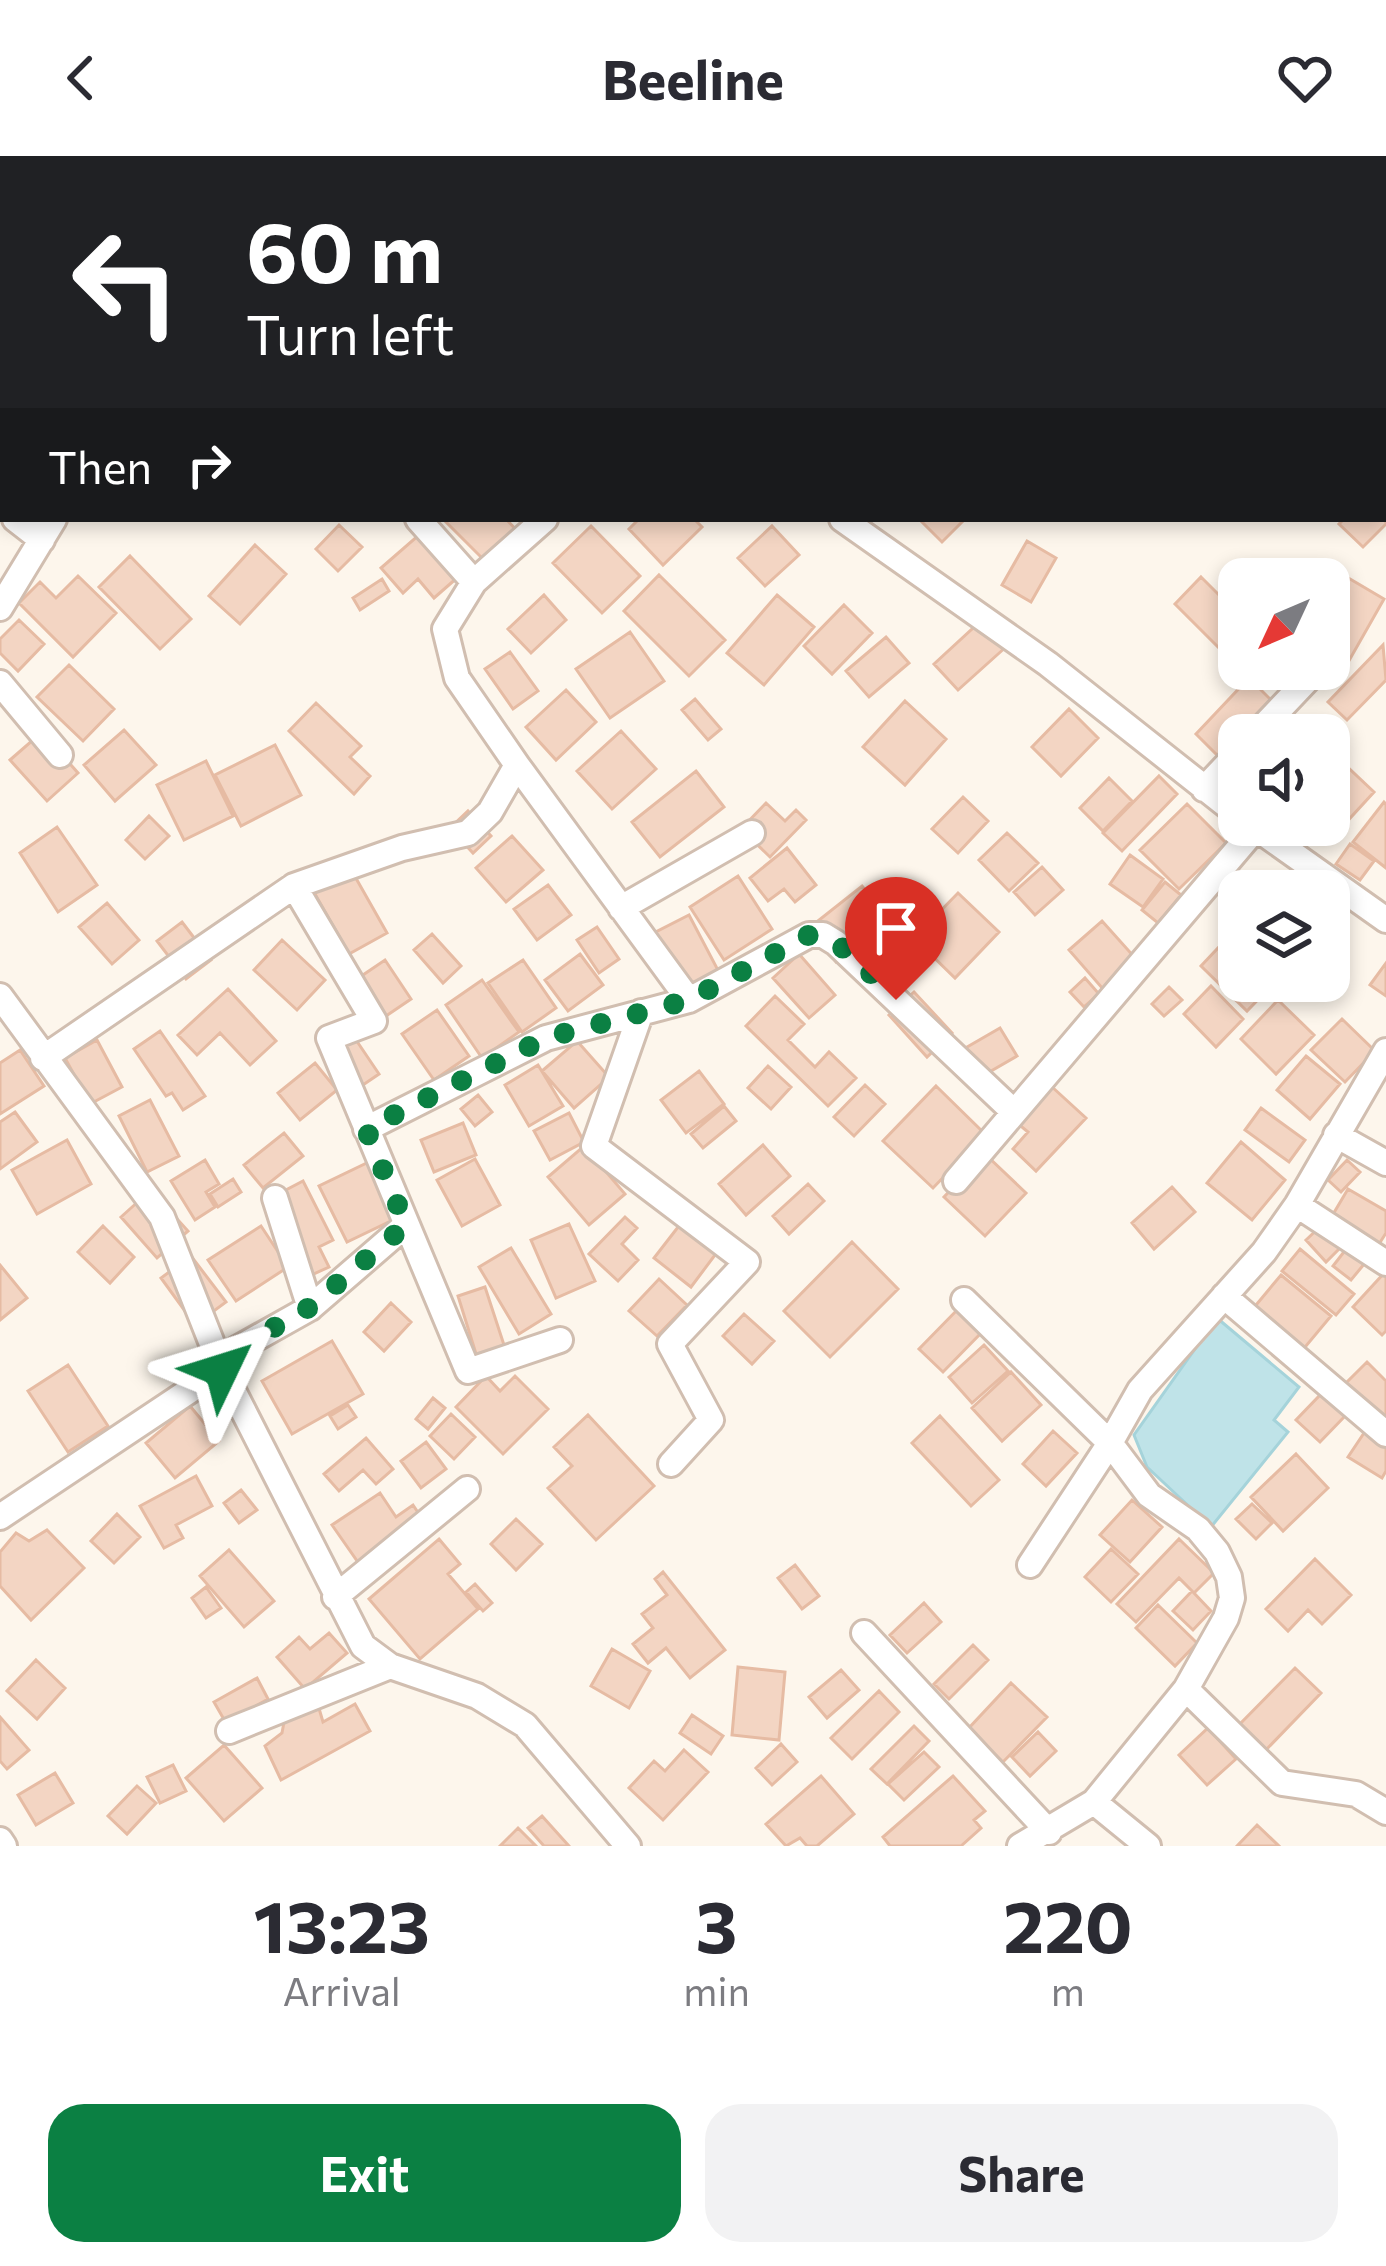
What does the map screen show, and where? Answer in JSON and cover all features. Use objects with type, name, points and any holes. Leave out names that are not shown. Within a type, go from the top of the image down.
[{"type":"street","points":[[421,522],[474,582]]},
{"type":"street","points":[[542,522],[474,582],[446,629],[457,678],[689,1000]]},
{"type":"street","points":[[846,522],[1048,664],[1218,800]]},
{"type":"street","points":[[0,608],[48,529]]},
{"type":"street","points":[[0,683],[60,754]]},
{"type":"street","points":[[1275,714],[1298,690]]},
{"type":"street","points":[[43,1058],[295,886],[402,848],[468,833],[490,812],[517,765]]},
{"type":"street","points":[[1204,789],[1218,774]]},
{"type":"street","points":[[621,908],[752,832]]},
{"type":"street","points":[[956,1181],[1230,846]]},
{"type":"street","points":[[1285,846],[1383,908]]},
{"type":"street","points":[[295,886],[374,1021],[328,1038],[468,1371],[560,1340]]},
{"type":"street","points":[[366,1129],[546,1038],[689,1000],[809,935],[823,935],[836,943],[1014,1112]]},
{"type":"street","points":[[0,996],[161,1217],[221,1364],[363,1646],[390,1666],[477,1696],[525,1725],[628,1846]]},
{"type":"street","points":[[641,1012],[594,1146],[746,1262],[670,1344],[710,1420],[671,1464]]},
{"type":"street","points":[[1030,1565],[1140,1390],[1264,1252],[1386,1051]]},
{"type":"street","points":[[1336,1135],[1386,1163]]},
{"type":"street","points":[[275,1198],[310,1307]]},
{"type":"street","points":[[1297,1204],[1386,1263]]},
{"type":"street","points":[[0,1517],[310,1307],[406,1225]]},
{"type":"street","points":[[1224,1296],[1386,1434]]},
{"type":"street","points":[[964,1300],[1110,1444],[1149,1495],[1198,1529],[1217,1552],[1229,1577],[1232,1598],[1226,1618],[1186,1689],[1094,1802],[1020,1846]]},
{"type":"street","points":[[335,1597],[467,1489]]},
{"type":"street","points":[[864,1633],[1048,1832]]},
{"type":"street","points":[[229,1732],[390,1666]]},
{"type":"street","points":[[1186,1689],[1282,1783],[1357,1794],[1386,1812]]},
{"type":"street","points":[[1094,1802],[1148,1846]]},
{"type":"water","points":[[1217,1318],[1299,1387],[1274,1420],[1288,1432],[1211,1527],[1147,1467],[1134,1435]]},
{"type":"building","points":[[446,522],[509,522],[520,534],[489,565]]},
{"type":"building","points":[[636,522],[697,522],[702,527],[663,565],[629,529]]},
{"type":"building","points":[[922,522],[962,522],[942,542]]},
{"type":"building","points":[[1386,522],[1386,524],[1363,547],[1339,524]]},
{"type":"building","points":[[339,525],[362,547],[338,571],[316,549]]},
{"type":"building","points":[[591,526],[640,576],[602,613],[553,563]]},
{"type":"building","points":[[772,526],[799,555],[765,586],[738,558]]},
{"type":"building","points":[[428,527],[466,570],[434,598],[418,579],[403,593],[381,568]]},
{"type":"building","points":[[1027,541],[1056,558],[1031,602],[1002,585]]},
{"type":"building","points":[[255,545],[286,574],[240,624],[209,596]]},
{"type":"building","points":[[130,556],[191,619],[160,649],[99,587]]},
{"type":"building","points":[[659,575],[725,640],[689,676],[624,611]]},
{"type":"building","points":[[78,576],[116,613],[73,657],[19,603],[40,582],[56,598]]},
{"type":"building","points":[[1201,577],[1218,594],[1218,647],[1175,604]]},
{"type":"building","points":[[382,579],[389,591],[360,610],[353,598]]},
{"type":"building","points":[[1350,579],[1384,599],[1350,659]]},
{"type":"building","points":[[544,595],[566,620],[531,653],[508,629]]},
{"type":"building","points":[[777,595],[814,627],[764,685],[727,653]]},
{"type":"building","points":[[844,605],[872,633],[832,674],[804,646]]},
{"type":"building","points":[[983,619],[1007,646],[958,690],[934,664]]},
{"type":"building","points":[[19,620],[44,644],[18,671],[0,653],[0,639]]},
{"type":"building","points":[[630,632],[664,681],[610,718],[576,669]]},
{"type":"building","points":[[886,637],[909,663],[869,697],[846,671]]},
{"type":"building","points":[[1383,645],[1386,680],[1350,717],[1328,702],[1340,690],[1350,690],[1350,679]]},
{"type":"building","points":[[510,652],[538,691],[513,709],[485,669]]},
{"type":"building","points":[[69,665],[114,709],[83,741],[37,697]]},
{"type":"building","points":[[566,690],[596,722],[556,760],[526,727]]},
{"type":"building","points":[[1238,690],[1261,690],[1277,706],[1269,714],[1218,714],[1218,756],[1196,734]]},
{"type":"building","points":[[695,699],[721,729],[708,740],[682,710]]},
{"type":"building","points":[[905,701],[946,739],[905,785],[863,747]]},
{"type":"building","points":[[316,703],[361,746],[350,757],[370,776],[354,794],[289,731]]},
{"type":"building","points":[[1069,709],[1098,738],[1061,776],[1032,747]]},
{"type":"building","points":[[124,730],[156,765],[115,801],[84,765]]},
{"type":"building","points":[[621,731],[656,769],[612,809],[577,771]]},
{"type":"building","points":[[42,732],[78,773],[47,801],[10,760]]},
{"type":"building","points":[[275,745],[301,795],[241,826],[215,775]]},
{"type":"building","points":[[206,761],[233,816],[184,840],[157,785]]},
{"type":"building","points":[[1350,769],[1374,792],[1350,818]]},
{"type":"building","points":[[696,771],[724,807],[660,857],[632,822]]},
{"type":"building","points":[[1159,776],[1177,794],[1122,851],[1103,833]]},
{"type":"building","points":[[1109,778],[1132,801],[1103,831],[1080,808]]},
{"type":"building","points":[[963,797],[988,821],[958,853],[932,829]]},
{"type":"building","points":[[766,803],[785,821],[796,810],[806,820],[770,857],[741,829]]},
{"type":"building","points":[[1187,804],[1218,835],[1218,846],[1223,846],[1179,889],[1140,850]]},
{"type":"building","points":[[1386,804],[1386,868],[1353,842]]},
{"type":"building","points":[[468,811],[491,836],[473,853],[450,828]]},
{"type":"building","points":[[149,816],[169,836],[145,859],[126,840]]},
{"type":"building","points":[[57,827],[97,885],[58,912],[20,853]]},
{"type":"building","points":[[1007,833],[1038,863],[1009,891],[979,860]]},
{"type":"building","points":[[512,836],[543,870],[506,902],[476,868]]},
{"type":"building","points":[[1350,844],[1374,861],[1360,880],[1336,864]]},
{"type":"building","points":[[787,848],[816,885],[795,902],[784,889],[768,901],[750,878]]},
{"type":"building","points":[[1130,855],[1163,879],[1143,907],[1110,884]]},
{"type":"building","points":[[349,866],[387,933],[349,954],[311,887]]},
{"type":"building","points":[[1042,867],[1063,890],[1035,915],[1014,892]]},
{"type":"building","points":[[738,876],[772,929],[724,960],[690,907]]},
{"type":"building","points":[[1165,882],[1181,895],[1158,923],[1142,910]]},
{"type":"building","points":[[548,885],[571,915],[537,940],[514,909]]},
{"type":"building","points":[[862,886],[889,920],[836,962],[809,928]]},
{"type":"building","points":[[958,893],[999,932],[955,978],[914,938]]},
{"type":"building","points":[[107,903],[139,940],[112,964],[79,927]]},
{"type":"building","points":[[689,915],[720,974],[676,996],[646,937]]},
{"type":"building","points":[[1102,921],[1137,960],[1103,989],[1069,950]]},
{"type":"building","points":[[182,922],[211,960],[186,979],[157,941]]},
{"type":"building","points":[[597,927],[619,959],[599,973],[577,940]]},
{"type":"building","points":[[899,927],[921,950],[874,994],[852,970]]},
{"type":"building","points":[[432,934],[461,966],[443,983],[414,950]]},
{"type":"building","points":[[282,940],[325,980],[297,1010],[254,970]]},
{"type":"building","points":[[1218,948],[1218,983],[1201,966]]},
{"type":"building","points":[[580,954],[603,985],[568,1011],[545,980]]},
{"type":"building","points":[[799,954],[835,995],[809,1018],[773,978]]},
{"type":"building","points":[[385,960],[411,999],[386,1016],[360,977]]},
{"type":"building","points":[[523,960],[556,1008],[522,1032],[488,983]]},
{"type":"building","points":[[1386,963],[1386,996],[1370,985]]},
{"type":"building","points":[[1085,978],[1099,994],[1084,1007],[1070,992]]},
{"type":"building","points":[[482,980],[519,1032],[482,1058],[446,1005]]},
{"type":"building","points":[[1211,986],[1218,1002],[1227,1002],[1243,1019],[1216,1047],[1184,1014]]},
{"type":"building","points":[[1169,987],[1182,1000],[1164,1016],[1152,1004]]},
{"type":"building","points":[[228,989],[276,1041],[250,1065],[220,1033],[197,1055],[178,1035]]},
{"type":"building","points":[[914,992],[952,1033],[927,1057],[889,1015]]},
{"type":"building","points":[[775,996],[804,1024],[788,1040],[815,1067],[829,1052],[856,1078],[828,1106],[746,1026]]},
{"type":"building","points":[[1276,1002],[1314,1035],[1276,1074],[1241,1039]]},
{"type":"building","points":[[437,1010],[469,1056],[434,1080],[402,1034]]},
{"type":"building","points":[[1342,1019],[1375,1051],[1345,1082],[1311,1050]]},
{"type":"building","points":[[1000,1028],[1017,1056],[972,1082],[955,1054]]},
{"type":"building","points":[[160,1031],[205,1096],[183,1110],[172,1093],[166,1096],[134,1049]]},
{"type":"building","points":[[352,1034],[379,1074],[357,1089],[329,1050]]},
{"type":"building","points":[[97,1040],[122,1087],[90,1104],[65,1058]]},
{"type":"building","points":[[577,1041],[609,1077],[574,1108],[542,1071]]},
{"type":"building","points":[[20,1050],[44,1086],[0,1114],[0,1063]]},
{"type":"building","points":[[1306,1056],[1340,1084],[1310,1119],[1277,1090]]},
{"type":"building","points":[[315,1063],[337,1090],[300,1120],[278,1093]]},
{"type":"building","points":[[538,1065],[563,1106],[529,1126],[505,1085]]},
{"type":"building","points":[[768,1066],[791,1087],[771,1109],[748,1088]]},
{"type":"building","points":[[699,1071],[724,1104],[686,1133],[661,1100]]},
{"type":"building","points":[[865,1085],[885,1104],[854,1136],[834,1117]]},
{"type":"building","points":[[936,1086],[985,1134],[933,1188],[883,1141]]},
{"type":"building","points":[[1051,1086],[1086,1118],[1036,1171],[1013,1149],[1028,1132],[1017,1123]]},
{"type":"building","points":[[478,1095],[492,1112],[475,1126],[461,1109]]},
{"type":"building","points":[[150,1100],[179,1156],[147,1172],[119,1116]]},
{"type":"building","points":[[724,1106],[736,1121],[703,1148],[691,1134]]},
{"type":"building","points":[[1261,1108],[1305,1140],[1289,1162],[1245,1130]]},
{"type":"building","points":[[15,1112],[37,1142],[0,1169],[0,1122]]},
{"type":"building","points":[[569,1113],[584,1142],[550,1160],[534,1131]]},
{"type":"building","points":[[463,1123],[476,1155],[434,1172],[421,1140]]},
{"type":"building","points":[[284,1133],[303,1156],[263,1188],[244,1165]]},
{"type":"building","points":[[67,1140],[91,1184],[37,1214],[12,1170]]},
{"type":"building","points":[[1241,1142],[1285,1180],[1252,1220],[1207,1183]]},
{"type":"building","points":[[763,1145],[790,1176],[746,1215],[719,1184]]},
{"type":"building","points":[[584,1146],[625,1194],[589,1225],[548,1177]]},
{"type":"building","points":[[985,1154],[1026,1193],[985,1236],[944,1197]]},
{"type":"building","points":[[475,1159],[500,1205],[462,1226],[437,1180]]},
{"type":"building","points":[[205,1160],[219,1184],[206,1192],[215,1207],[195,1220],[171,1181]]},
{"type":"building","points":[[373,1160],[401,1216],[347,1242],[319,1186]]},
{"type":"building","points":[[1347,1160],[1360,1172],[1341,1192],[1328,1180]]},
{"type":"building","points":[[233,1179],[241,1192],[218,1207],[210,1194]]},
{"type":"building","points":[[303,1181],[333,1240],[319,1247],[329,1267],[307,1277],[267,1200]]},
{"type":"building","points":[[808,1184],[824,1201],[789,1234],[773,1216]]},
{"type":"building","points":[[1172,1187],[1195,1212],[1154,1249],[1132,1223]]},
{"type":"building","points":[[1348,1189],[1386,1211],[1386,1233],[1379,1244],[1332,1216]]},
{"type":"building","points":[[151,1190],[188,1231],[157,1258],[121,1217]]},
{"type":"building","points":[[625,1217],[637,1228],[622,1244],[638,1260],[618,1281],[589,1254]]},
{"type":"building","points":[[682,1222],[718,1251],[691,1287],[654,1258]]},
{"type":"building","points":[[1325,1222],[1345,1243],[1326,1262],[1306,1240]]},
{"type":"building","points":[[569,1224],[595,1281],[556,1298],[531,1240]]},
{"type":"building","points":[[103,1226],[134,1257],[110,1283],[78,1252]]},
{"type":"building","points":[[261,1226],[288,1267],[236,1301],[208,1260]]},
{"type":"building","points":[[852,1242],[898,1289],[830,1357],[784,1311]]},
{"type":"building","points":[[511,1248],[551,1314],[519,1334],[479,1267]]},
{"type":"building","points":[[1347,1248],[1365,1263],[1351,1280],[1333,1266]]},
{"type":"building","points":[[1300,1249],[1354,1294],[1336,1315],[1282,1271]]},
{"type":"building","points":[[191,1256],[226,1302],[195,1325],[161,1278]]},
{"type":"building","points":[[0,1265],[27,1298],[0,1320]]},
{"type":"building","points":[[1386,1271],[1386,1331],[1382,1335],[1353,1307]]},
{"type":"building","points":[[1281,1275],[1331,1316],[1301,1352],[1251,1311]]},
{"type":"building","points":[[659,1279],[687,1305],[657,1336],[629,1311]]},
{"type":"building","points":[[485,1287],[505,1348],[477,1357],[458,1296]]},
{"type":"building","points":[[391,1303],[411,1322],[384,1351],[364,1332]]},
{"type":"building","points":[[959,1308],[983,1331],[943,1372],[919,1349]]},
{"type":"building","points":[[744,1314],[774,1341],[752,1364],[723,1336]]},
{"type":"building","points":[[332,1341],[363,1394],[292,1434],[262,1381]]},
{"type":"building","points":[[984,1345],[1008,1371],[972,1403],[949,1377]]},
{"type":"building","points":[[1367,1362],[1386,1381],[1386,1421],[1345,1384]]},
{"type":"building","points":[[68,1365],[108,1426],[68,1452],[28,1391]]},
{"type":"building","points":[[1011,1372],[1041,1405],[1002,1441],[972,1408]]},
{"type":"building","points":[[486,1376],[500,1391],[515,1376],[548,1409],[503,1454],[456,1407]]},
{"type":"building","points":[[1323,1392],[1346,1415],[1320,1442],[1296,1420]]},
{"type":"building","points":[[433,1398],[445,1408],[428,1429],[416,1419]]},
{"type":"building","points":[[348,1405],[356,1417],[338,1429],[330,1416]]},
{"type":"building","points":[[190,1406],[219,1441],[175,1478],[146,1443]]},
{"type":"building","points":[[451,1414],[475,1437],[454,1459],[430,1436]]},
{"type":"building","points":[[588,1415],[654,1486],[596,1540],[548,1488],[572,1466],[554,1447]]},
{"type":"building","points":[[940,1416],[999,1480],[971,1506],[912,1443]]},
{"type":"building","points":[[1366,1430],[1386,1443],[1382,1478],[1348,1457]]},
{"type":"building","points":[[1053,1431],[1077,1453],[1046,1486],[1023,1464]]},
{"type":"building","points":[[366,1438],[393,1469],[376,1484],[363,1470],[339,1491],[324,1474]]},
{"type":"building","points":[[426,1442],[446,1469],[421,1488],[401,1461]]},
{"type":"building","points":[[1296,1454],[1328,1488],[1283,1531],[1251,1497]]},
{"type":"building","points":[[196,1476],[212,1506],[176,1525],[183,1538],[164,1548],[140,1506]]},
{"type":"building","points":[[241,1490],[257,1510],[239,1523],[224,1503]]},
{"type":"building","points":[[380,1493],[396,1517],[413,1505],[421,1517],[360,1565],[332,1525]]},
{"type":"building","points":[[1132,1500],[1162,1527],[1130,1562],[1100,1535]]},
{"type":"building","points":[[1252,1504],[1272,1523],[1256,1539],[1236,1519]]},
{"type":"building","points":[[117,1514],[140,1537],[114,1563],[91,1541]]},
{"type":"building","points":[[516,1519],[542,1544],[516,1570],[491,1544]]},
{"type":"building","points":[[47,1530],[84,1568],[31,1620],[0,1586],[0,1552],[16,1533],[29,1541]]},
{"type":"building","points":[[439,1539],[460,1564],[448,1574],[478,1609],[420,1659],[369,1599]]},
{"type":"building","points":[[1179,1539],[1214,1573],[1194,1593],[1211,1611],[1193,1630],[1173,1611],[1192,1591],[1179,1578],[1136,1622],[1117,1604]]},
{"type":"building","points":[[1111,1549],[1138,1574],[1111,1602],[1085,1577]]},
{"type":"building","points":[[229,1550],[274,1601],[244,1627],[200,1576]]},
{"type":"building","points":[[1315,1559],[1351,1595],[1322,1624],[1308,1610],[1288,1631],[1266,1609]]},
{"type":"building","points":[[795,1565],[819,1596],[802,1609],[778,1578]]},
{"type":"building","points":[[663,1572],[725,1650],[690,1678],[666,1648],[648,1663],[633,1644],[653,1628],[642,1614],[667,1595],[655,1579]]},
{"type":"building","points":[[475,1584],[492,1603],[483,1611],[466,1592]]},
{"type":"building","points":[[206,1587],[221,1608],[206,1618],[192,1598]]},
{"type":"building","points":[[924,1603],[941,1622],[907,1653],[890,1635]]},
{"type":"building","points":[[1158,1605],[1197,1643],[1175,1666],[1136,1628]]},
{"type":"building","points":[[329,1633],[347,1653],[305,1689],[277,1657],[299,1637],[310,1649]]},
{"type":"building","points":[[973,1645],[988,1660],[949,1699],[934,1684]]},
{"type":"building","points":[[612,1649],[650,1671],[629,1708],[591,1686]]},
{"type":"building","points":[[36,1660],[65,1688],[37,1719],[7,1691]]},
{"type":"building","points":[[738,1667],[785,1672],[779,1740],[732,1735]]},
{"type":"building","points":[[1295,1668],[1321,1693],[1262,1754],[1236,1728]]},
{"type":"building","points":[[841,1670],[859,1690],[827,1718],[809,1697]]},
{"type":"building","points":[[257,1678],[268,1699],[226,1723],[214,1702]]},
{"type":"building","points":[[1011,1683],[1047,1717],[1003,1762],[968,1729]]},
{"type":"building","points":[[879,1691],[899,1712],[852,1759],[831,1738]]},
{"type":"building","points":[[355,1704],[370,1731],[281,1780],[265,1746],[282,1733],[284,1722],[318,1705],[323,1722]]},
{"type":"building","points":[[692,1715],[723,1736],[711,1754],[680,1733]]},
{"type":"building","points":[[0,1717],[29,1750],[7,1769],[0,1761]]},
{"type":"building","points":[[914,1726],[929,1741],[887,1784],[871,1769]]},
{"type":"building","points":[[1208,1728],[1236,1759],[1207,1785],[1179,1755]]},
{"type":"building","points":[[1038,1732],[1056,1751],[1030,1776],[1012,1757]]},
{"type":"building","points":[[781,1744],[797,1762],[772,1785],[756,1768]]},
{"type":"building","points":[[224,1745],[262,1788],[224,1821],[186,1778]]},
{"type":"building","points":[[684,1750],[708,1772],[663,1820],[629,1788],[654,1761],[665,1771]]},
{"type":"building","points":[[924,1752],[939,1767],[904,1800],[888,1784]]},
{"type":"building","points":[[173,1765],[186,1791],[160,1803],[147,1777]]},
{"type":"building","points":[[55,1773],[73,1803],[36,1825],[18,1795]]},
{"type":"building","points":[[821,1776],[854,1814],[817,1846],[807,1846],[800,1838],[786,1846],[766,1824]]},
{"type":"building","points":[[953,1776],[985,1811],[974,1820],[981,1828],[961,1846],[890,1846],[883,1837]]},
{"type":"building","points":[[137,1786],[156,1803],[127,1834],[108,1816]]},
{"type":"building","points":[[542,1816],[569,1846],[544,1846],[528,1828]]},
{"type":"building","points":[[1257,1825],[1279,1846],[1237,1846]]},
{"type":"building","points":[[518,1828],[536,1846],[500,1846]]},
{"type":"route","points":[[222,1370],[219,1359],[310,1307],[406,1225],[366,1129],[546,1038],[689,1000],[809,935],[823,935],[836,943],[896,1000]]}]
